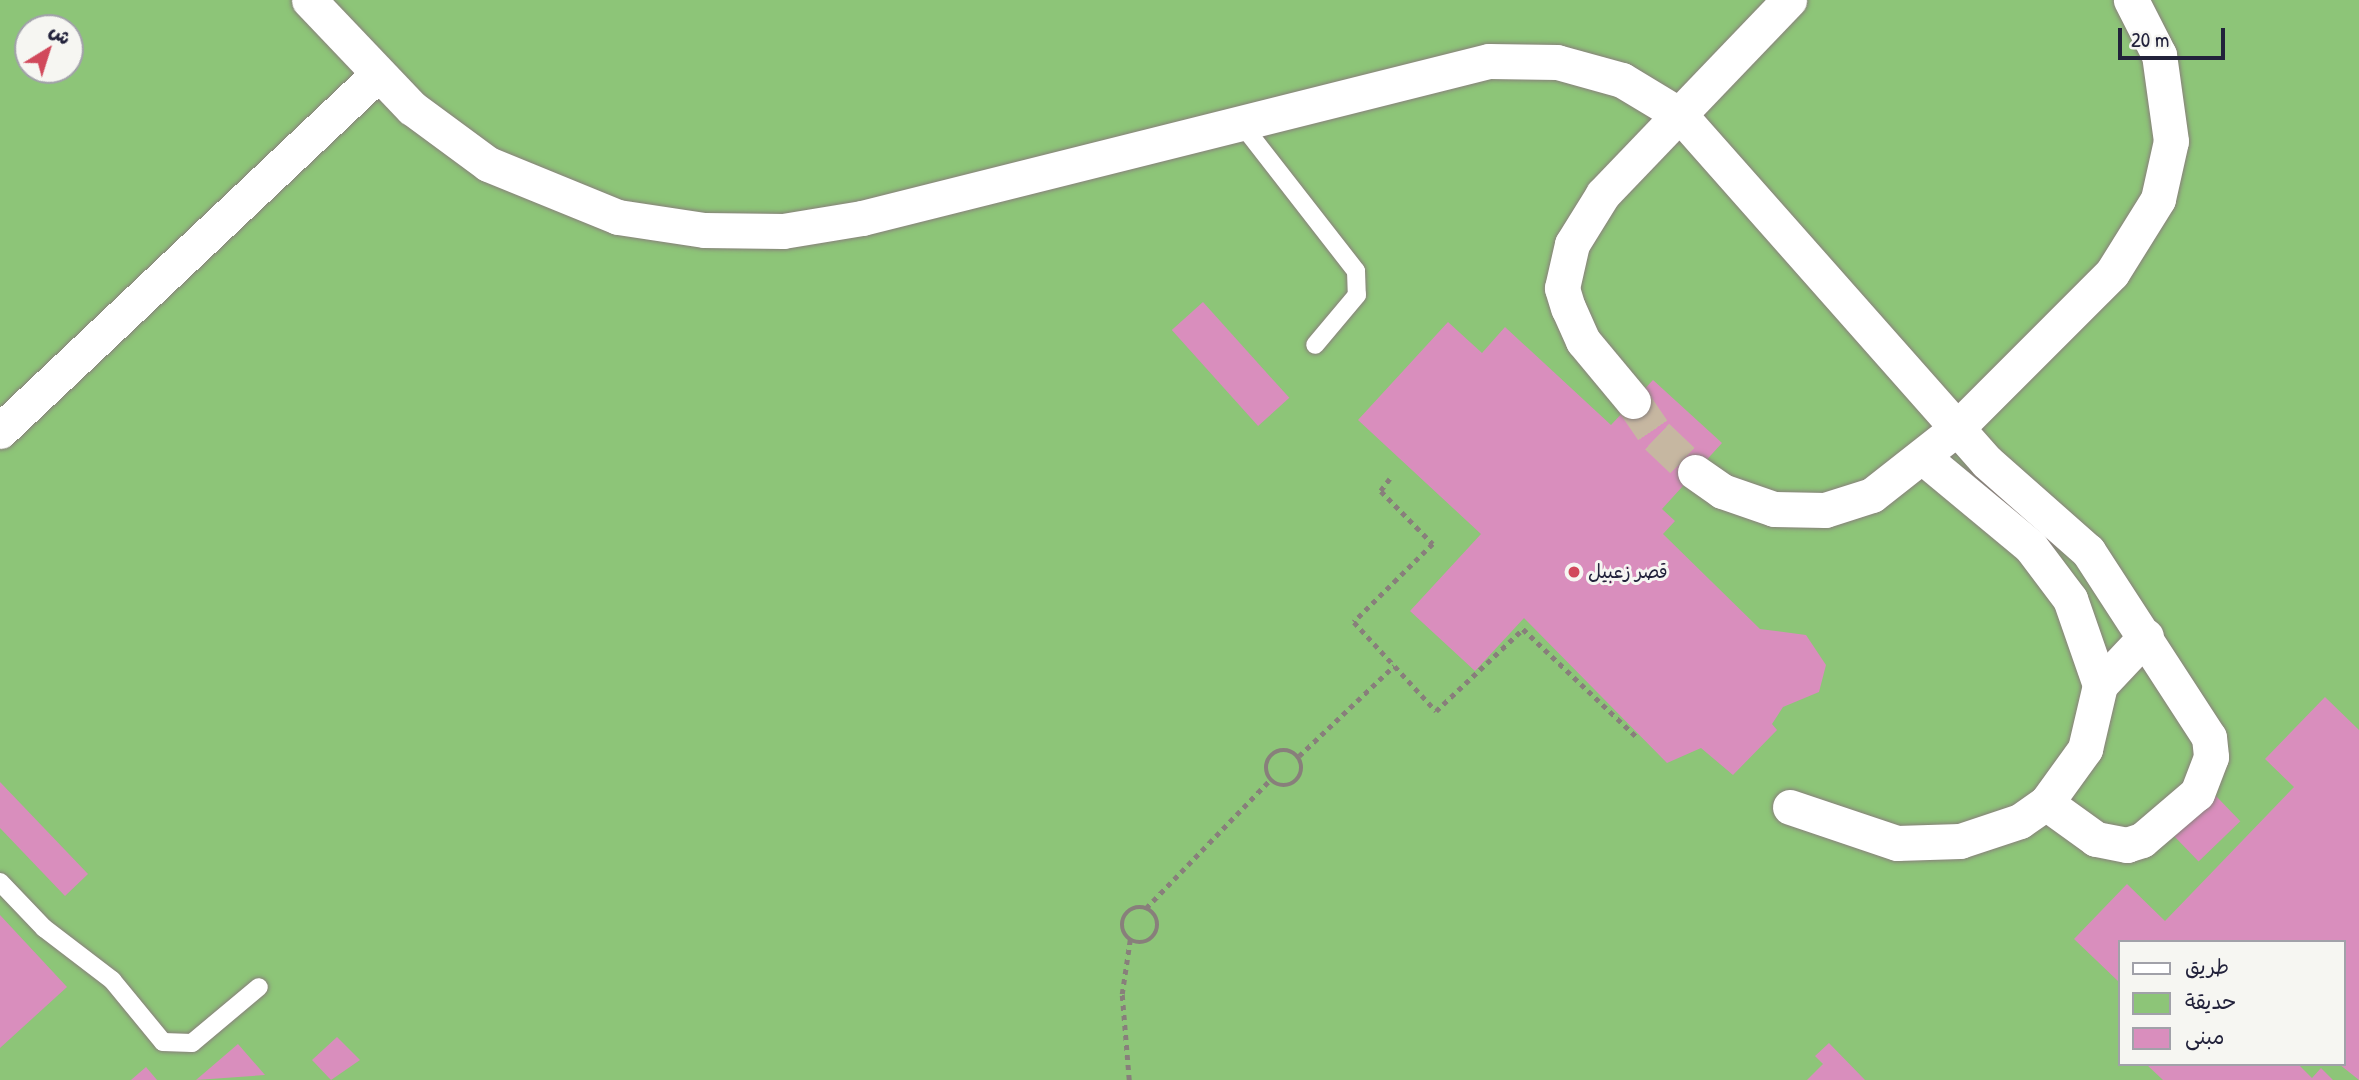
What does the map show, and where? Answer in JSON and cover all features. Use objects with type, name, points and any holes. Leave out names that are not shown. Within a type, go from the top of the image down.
[{"type":"street","points":[[309,0],[377,75],[449,138],[530,185],[618,217],[704,230],[823,226],[1455,67],[1522,59],[1622,80],[1680,116],[1957,428],[2088,551],[2146,636],[2209,737],[2209,766],[2197,793],[2154,832],[2127,845],[2096,839],[2046,803]]},
{"type":"street","points":[[1633,401],[1583,341],[1562,288],[1564,271],[1584,219],[1789,0]]},
{"type":"street","points":[[1695,472],[1746,502],[1825,510],[1872,495],[1924,458],[1957,428],[2112,273],[2158,199],[2171,112],[2160,55],[2131,0]]},
{"type":"street","points":[[0,431],[377,75]]},
{"type":"street","points":[[1790,807],[1866,837],[1929,845],[1991,834],[2046,803],[2085,749],[2099,685],[2084,630],[2053,571],[2005,522],[1924,458]]},
{"type":"street","points":[[2099,685],[2146,636]]},
{"type":"lane","points":[[1240,122],[1356,271],[1357,295],[1315,345]]},
{"type":"lane","points":[[0,882],[112,980],[163,1042],[192,1043],[259,987]]},
{"type":"path","points":[[1390,479],[1381,491],[1433,544],[1354,622],[1436,711],[1522,629],[1638,738]]},
{"type":"path","points":[[1270,780],[1296,782],[1299,756],[1394,666]]},
{"type":"path","points":[[1146,908],[1154,913],[1157,933],[1150,941],[1130,940],[1123,932],[1126,912],[1146,908],[1270,780],[1269,756],[1284,749],[1299,756]]},
{"type":"path","points":[[1129,1080],[1122,994],[1130,940]]},
{"type":"green space","points":[[0,0],[2359,0],[2359,1080],[0,1080]]},
{"type":"building","points":[[1203,302],[1289,398],[1258,426],[1172,330]]},
{"type":"building","name":"قصر زعبيل","points":[[1448,322],[1482,353],[1505,327],[1611,425],[1653,380],[1722,443],[1662,509],[1675,521],[1663,534],[1760,629],[1806,635],[1826,665],[1819,692],[1783,707],[1772,724],[1777,730],[1733,775],[1701,748],[1667,763],[1524,618],[1475,671],[1410,611],[1481,534],[1358,420]]},
{"type":"building","points":[[2325,697],[2359,730],[2359,1080],[2342,1066],[2345,1066],[2345,940],[2118,940],[2118,981],[2074,939],[2127,884],[2165,921],[2294,787],[2265,759]]},
{"type":"building","points":[[0,782],[88,874],[65,896],[0,828]]},
{"type":"building","points":[[2216,796],[2240,821],[2199,861],[2174,836]]},
{"type":"building","points":[[0,915],[67,987],[0,1048]]},
{"type":"building","points":[[337,1037],[360,1060],[331,1080],[312,1060]]},
{"type":"building","points":[[1829,1043],[1865,1080],[1807,1080],[1823,1064],[1815,1056]]},
{"type":"building","points":[[238,1044],[265,1075],[196,1080]]},
{"type":"building","points":[[2148,1066],[2300,1066],[2312,1078],[2321,1068],[2333,1080],[2163,1080]]},
{"type":"building","points":[[146,1067],[157,1080],[131,1080]]},
{"type":"tunnel","points":[[1633,401],[1657,436],[1695,472]]},
{"type":"place","name":"قصر زعبيل","points":[[1574,572]]}]
